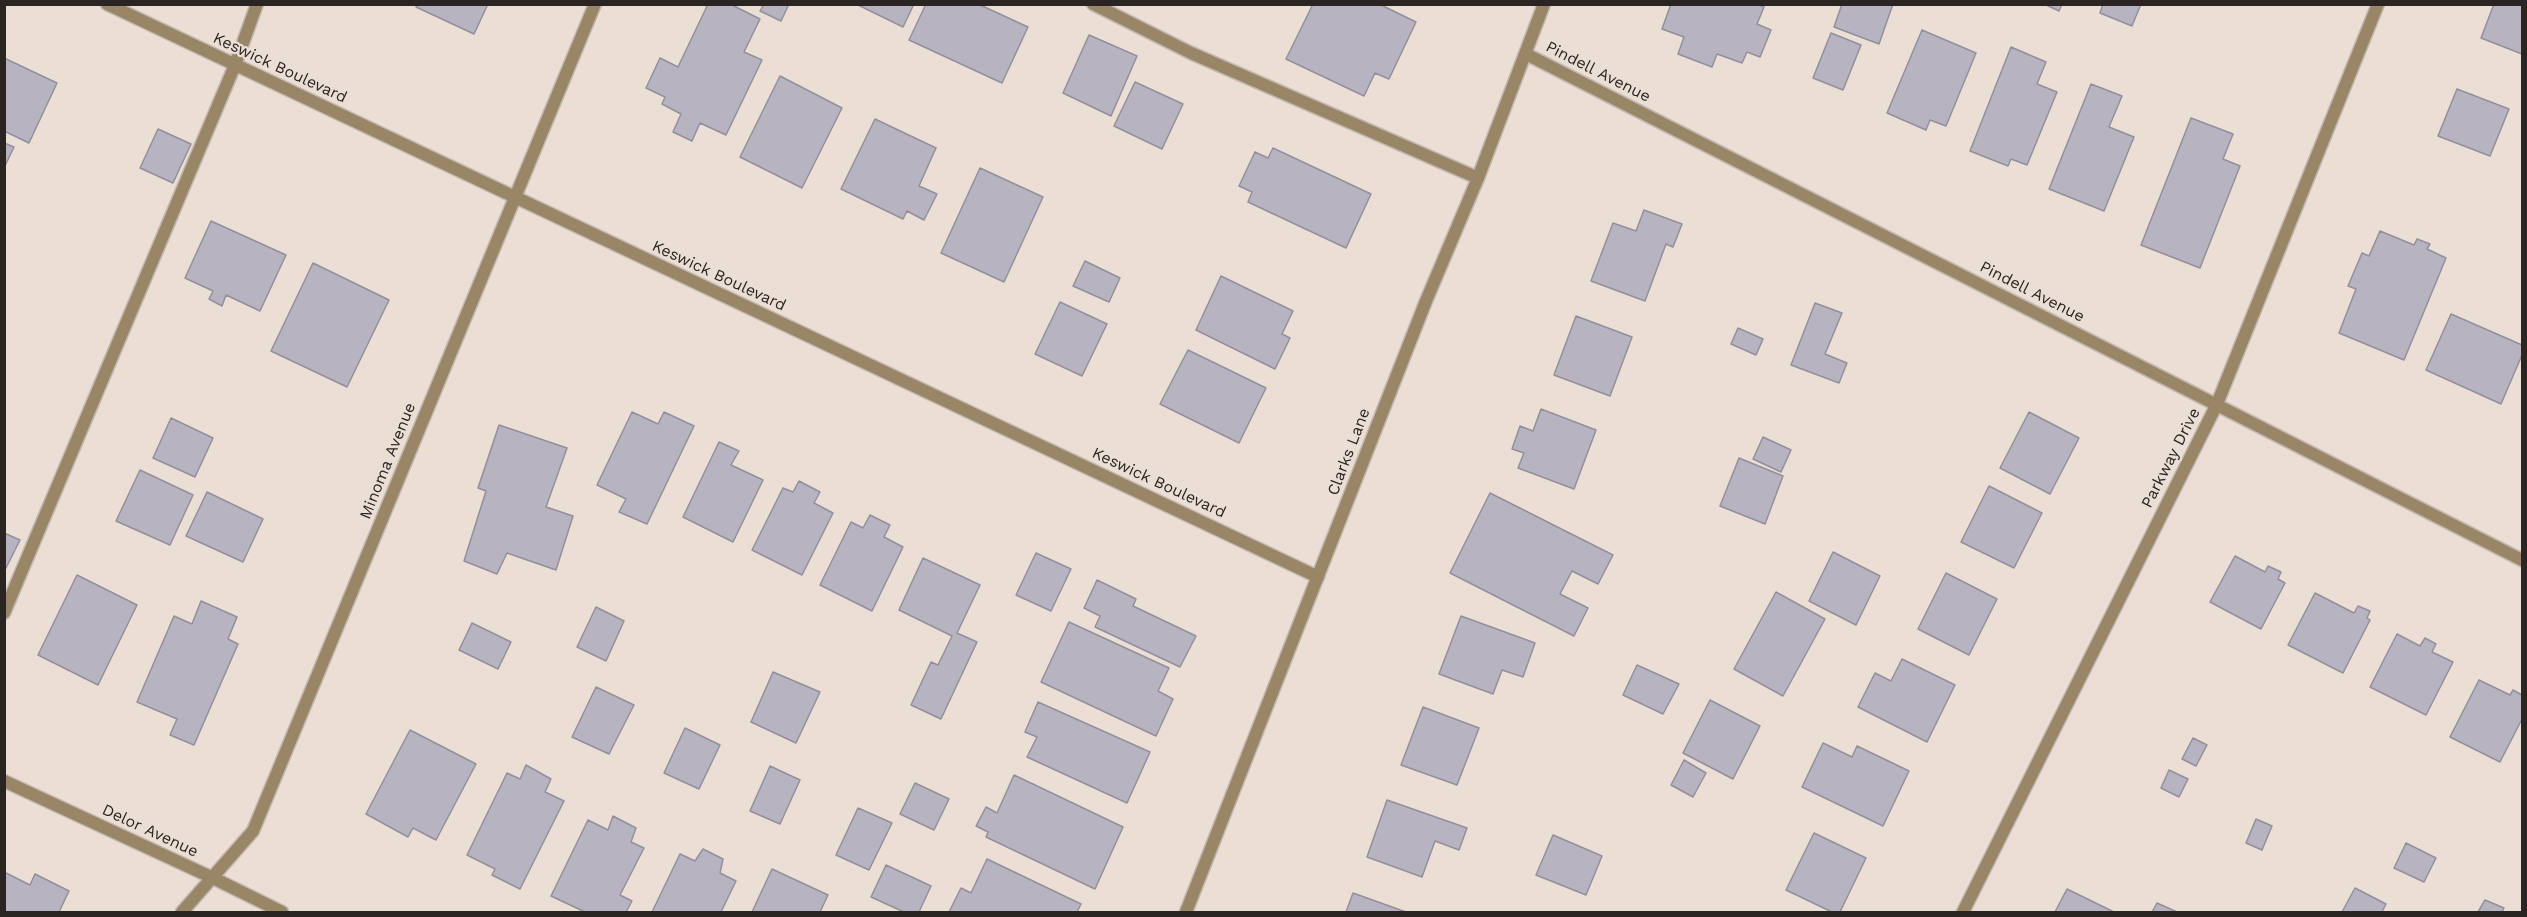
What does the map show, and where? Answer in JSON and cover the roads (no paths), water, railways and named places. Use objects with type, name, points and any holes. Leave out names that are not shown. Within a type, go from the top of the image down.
[{"type":"street","name":"Keswick Boulevard","points":[[107,4],[1318,577]]},
{"type":"street","points":[[4,613],[235,66],[257,4]]},
{"type":"street","name":"Minoma Avenue","points":[[182,912],[253,831],[595,4]]},
{"type":"street","points":[[1093,4],[1191,53],[1478,178]]},
{"type":"street","name":"Clarks Lane","points":[[1186,912],[1426,301],[1478,178],[1544,4]]},
{"type":"street","name":"Parkway Drive","points":[[1963,912],[2217,404],[2378,4]]},
{"type":"street","name":"Pindell Avenue","points":[[1526,54],[2523,560]]},
{"type":"street","name":"Delor Avenue","points":[[4,782],[282,912]]}]
